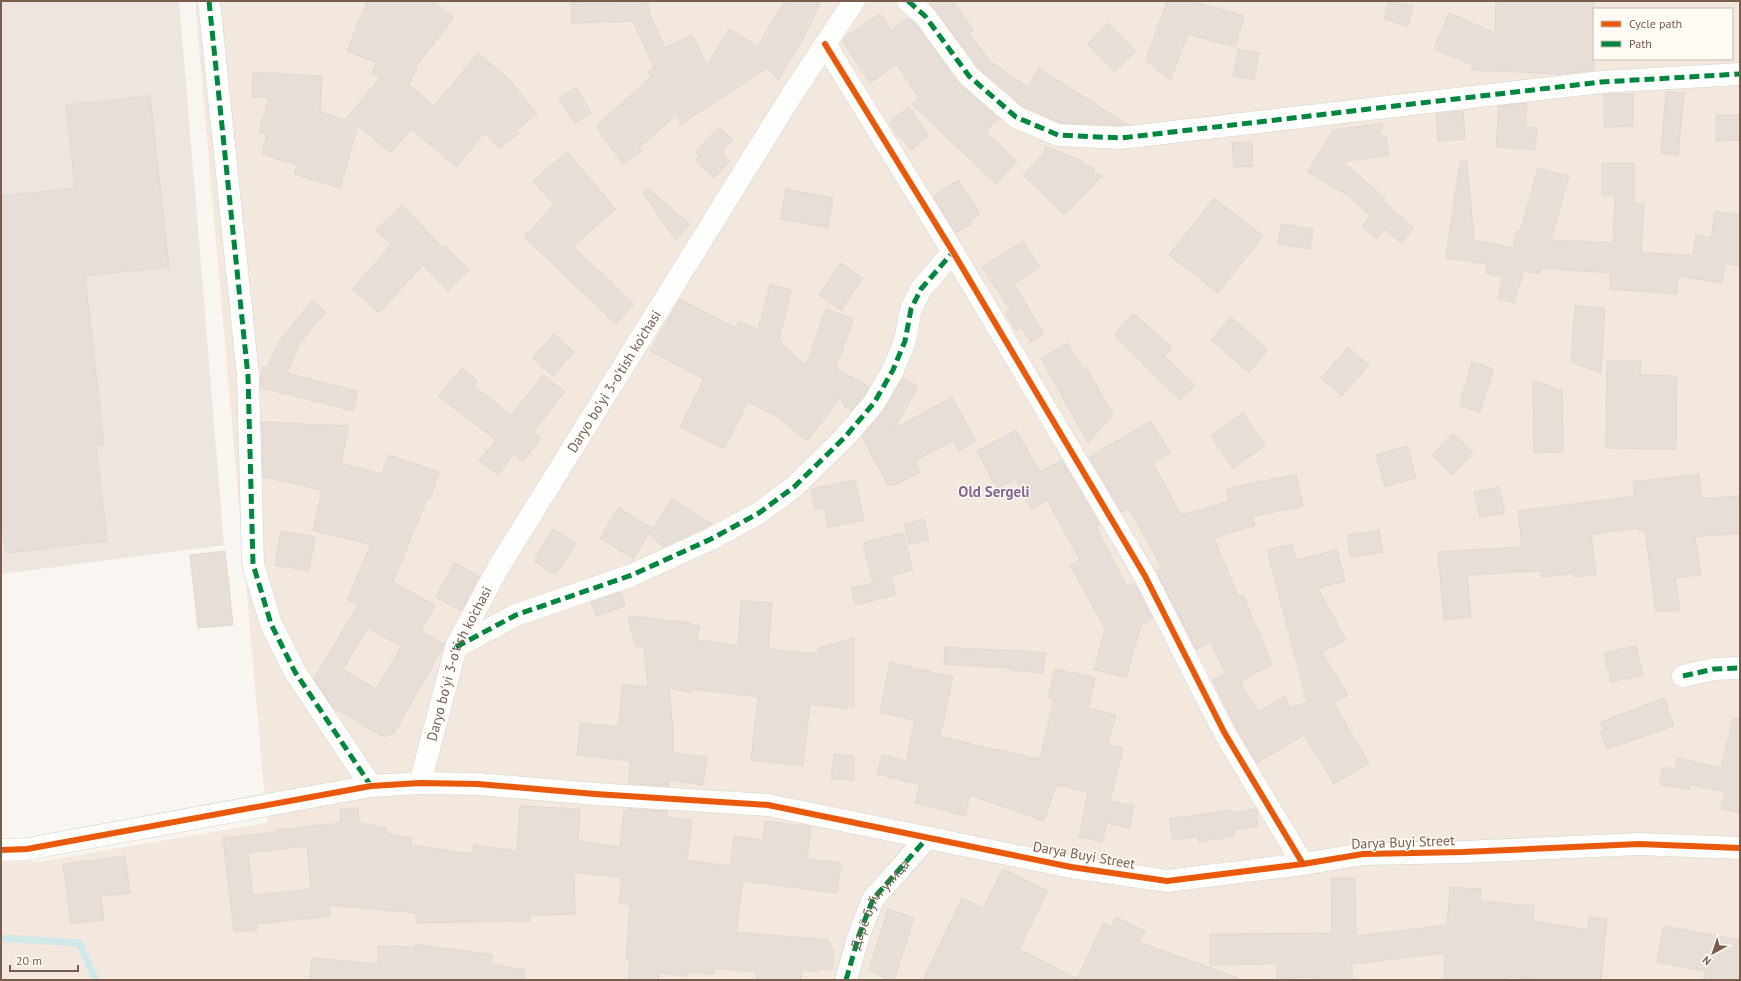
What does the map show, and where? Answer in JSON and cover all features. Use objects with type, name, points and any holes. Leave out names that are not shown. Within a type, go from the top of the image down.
[{"type":"street","points":[[209,1],[248,376],[253,564],[271,624],[295,672],[371,786]]},
{"type":"street","name":"Daryo bo'yi 3-o'tish ko'chasi","points":[[420,782],[456,647],[498,568],[825,44],[854,1]]},
{"type":"street","points":[[908,1],[925,16],[969,76],[1016,117],[1058,134],[1121,138],[1601,82],[1740,74]]},
{"type":"street","points":[[825,44],[953,252],[1145,576],[1224,732],[1303,864]]},
{"type":"street","points":[[456,647],[516,616],[632,575],[711,539],[759,513],[794,487],[845,438],[874,403],[893,370],[905,340],[911,309],[921,289],[953,252]]},
{"type":"street","points":[[1684,676],[1714,669],[1740,668]]},
{"type":"street","name":"Darya Buyi Street","points":[[1,850],[27,848],[371,786],[420,782],[478,784],[595,794],[768,805],[1071,867],[1167,881],[1303,864],[1363,854],[1463,852],[1639,844],[1740,848]]},
{"type":"street","name":"Дарё буйи улица","points":[[846,980],[859,935],[873,899],[928,837]]},
{"type":"shaded area","points":[[1,1],[179,1],[224,545],[1,574]]},
{"type":"shaded area","name":"Old Sergeli","points":[[195,1],[1740,1],[1740,980],[1,980],[1,862],[42,861],[267,823]]},
{"type":"building","points":[[367,1],[433,1],[454,18],[415,68],[417,69],[408,84],[434,106],[478,53],[509,79],[537,114],[517,130],[519,133],[499,149],[485,132],[456,167],[411,129],[391,153],[358,125],[340,188],[294,174],[297,165],[262,154],[267,134],[259,132],[269,98],[252,97],[253,72],[322,76],[320,112],[345,120],[380,78],[371,73],[377,63],[347,51]]},
{"type":"building","points":[[648,1],[649,12],[665,48],[692,35],[707,65],[729,29],[758,46],[785,1],[821,1],[804,37],[778,80],[768,68],[681,124],[676,115],[639,148],[641,151],[623,164],[596,126],[651,77],[648,72],[654,68],[633,21],[571,23],[571,2]]},
{"type":"building","points":[[934,1],[952,1],[974,30],[969,34],[990,61],[1028,87],[1039,68],[1128,125],[1061,123],[1023,106],[978,67],[930,4]]},
{"type":"building","points":[[1167,1],[1191,1],[1244,16],[1235,47],[1188,34],[1170,81],[1146,60]]},
{"type":"building","points":[[1389,1],[1413,6],[1408,26],[1384,19]]},
{"type":"building","points":[[1496,1],[1594,1],[1594,70],[1560,74],[1472,70],[1472,65],[1434,49],[1449,13],[1495,33]]},
{"type":"building","points":[[880,14],[891,30],[908,18],[916,24],[959,84],[999,119],[996,122],[985,121],[993,124],[986,132],[1017,161],[996,184],[912,104],[919,98],[897,64],[870,83],[842,41],[845,37]]},
{"type":"building","points":[[1108,23],[1136,51],[1115,72],[1087,44]]},
{"type":"building","points":[[1238,49],[1259,53],[1254,80],[1233,76]]},
{"type":"building","points":[[576,88],[591,113],[575,123],[559,98]]},
{"type":"building","points":[[1666,92],[1684,93],[1678,155],[1661,153]]},
{"type":"building","points":[[1604,94],[1633,94],[1633,126],[1604,127]]},
{"type":"building","points":[[150,96],[169,267],[85,276],[104,445],[96,446],[107,541],[6,553],[3,531],[1,531],[1,196],[75,188],[66,105]]},
{"type":"building","points":[[1527,103],[1525,127],[1537,128],[1535,150],[1496,147],[1499,106]]},
{"type":"building","points":[[909,106],[929,136],[911,150],[889,123]]},
{"type":"building","points":[[1463,111],[1465,139],[1438,141],[1436,114]]},
{"type":"building","points":[[1716,115],[1740,115],[1740,140],[1716,141]]},
{"type":"building","points":[[1383,123],[1380,134],[1386,136],[1389,155],[1343,162],[1385,198],[1383,201],[1414,228],[1401,243],[1385,229],[1377,239],[1362,226],[1371,216],[1347,195],[1308,172],[1333,130]]},
{"type":"building","points":[[719,127],[733,140],[721,152],[730,161],[714,178],[695,160],[699,156],[695,152]]},
{"type":"building","points":[[1252,142],[1253,166],[1234,167],[1232,143]]},
{"type":"building","points":[[1046,146],[1082,161],[1081,163],[1094,168],[1093,172],[1102,176],[1065,215],[1023,175],[1044,153]]},
{"type":"building","points":[[567,152],[616,209],[573,246],[634,304],[616,324],[524,237],[554,205],[533,181]]},
{"type":"building","points":[[1460,161],[1467,162],[1474,240],[1513,248],[1517,231],[1520,231],[1538,168],[1569,176],[1551,240],[1613,243],[1615,196],[1602,196],[1602,163],[1634,163],[1634,204],[1644,204],[1641,253],[1693,255],[1696,235],[1711,238],[1715,211],[1740,215],[1740,266],[1725,263],[1722,283],[1678,276],[1677,294],[1610,289],[1611,273],[1541,268],[1540,274],[1524,271],[1514,303],[1498,298],[1503,277],[1486,273],[1488,264],[1446,258]]},
{"type":"building","points":[[958,180],[980,214],[970,221],[971,224],[956,233],[933,196]]},
{"type":"building","points":[[648,189],[690,224],[676,240],[643,193]]},
{"type":"building","points":[[786,189],[833,198],[828,228],[781,219]]},
{"type":"building","points":[[1214,198],[1263,236],[1218,293],[1169,255]]},
{"type":"building","points":[[402,205],[443,248],[446,246],[469,270],[448,291],[423,265],[379,313],[352,289],[391,245],[376,230]]},
{"type":"building","points":[[1281,224],[1313,229],[1310,249],[1278,244]]},
{"type":"building","points":[[1023,241],[1040,267],[1014,284],[1044,334],[1031,342],[1021,327],[1016,330],[1006,314],[1011,311],[982,267]]},
{"type":"building","points":[[841,263],[863,278],[841,310],[819,295]]},
{"type":"building","points":[[770,285],[791,290],[779,340],[806,366],[826,309],[853,319],[836,368],[869,387],[864,396],[852,410],[845,407],[837,390],[839,400],[807,441],[777,416],[748,402],[724,449],[680,427],[704,379],[650,351],[680,299],[735,328],[739,321],[758,330]]},
{"type":"building","points":[[312,301],[326,312],[299,344],[287,373],[358,391],[353,411],[261,388],[263,367],[267,368],[280,340]]},
{"type":"building","points":[[1575,306],[1605,308],[1601,373],[1571,362]]},
{"type":"building","points":[[1133,313],[1172,347],[1164,356],[1195,385],[1180,400],[1114,335]]},
{"type":"building","points":[[1231,317],[1268,350],[1249,372],[1211,340]]},
{"type":"building","points":[[554,334],[574,352],[553,376],[532,358]]},
{"type":"building","points":[[1068,343],[1083,370],[1086,367],[1113,415],[1088,443],[1041,358]]},
{"type":"building","points":[[1348,347],[1369,365],[1342,396],[1321,378]]},
{"type":"building","points":[[1607,361],[1641,361],[1640,375],[1677,376],[1676,449],[1606,448]]},
{"type":"building","points":[[1472,362],[1494,369],[1480,412],[1461,406],[1461,399]]},
{"type":"building","points":[[462,368],[477,381],[473,385],[511,415],[543,375],[565,392],[533,432],[541,438],[523,461],[514,454],[498,475],[479,460],[496,440],[438,396]]},
{"type":"building","points":[[903,378],[918,386],[894,429],[952,397],[976,441],[959,451],[953,441],[915,461],[920,472],[895,485],[888,485],[862,437],[885,409]]},
{"type":"building","points":[[1533,381],[1562,390],[1563,452],[1534,453]]},
{"type":"building","points":[[1243,413],[1265,446],[1233,468],[1211,436]]},
{"type":"building","points":[[1151,421],[1170,453],[1153,463],[1181,515],[1229,501],[1226,489],[1296,474],[1303,506],[1252,517],[1255,525],[1214,538],[1238,596],[1243,595],[1272,664],[1240,682],[1258,712],[1285,696],[1290,708],[1307,702],[1267,550],[1292,544],[1296,560],[1337,550],[1345,581],[1318,588],[1346,640],[1322,652],[1348,695],[1334,704],[1369,763],[1334,784],[1304,735],[1257,763],[1235,726],[1213,680],[1225,673],[1211,642],[1196,649],[1156,571],[1162,568],[1129,508],[1122,512],[1089,457]]},
{"type":"building","points":[[262,422],[349,426],[341,464],[382,474],[388,455],[439,472],[430,499],[427,499],[393,582],[435,605],[421,631],[444,644],[394,733],[384,737],[334,708],[314,679],[358,605],[347,600],[371,544],[313,531],[322,490],[263,477]],"holes":[[[368,627],[401,647],[376,689],[343,669]]]},
{"type":"building","points":[[1016,430],[1040,472],[1062,460],[1066,468],[1062,472],[1067,469],[1099,524],[1096,526],[1127,587],[1134,583],[1153,619],[1141,625],[1126,678],[1094,669],[1106,627],[1104,627],[1070,565],[1080,560],[1047,500],[1031,509],[1015,479],[997,489],[977,451]]},
{"type":"building","points":[[1453,433],[1473,453],[1452,475],[1432,455]]},
{"type":"building","points":[[1407,446],[1416,478],[1385,487],[1376,455]]},
{"type":"building","points":[[1699,474],[1702,499],[1740,496],[1740,533],[1695,537],[1701,575],[1675,578],[1680,610],[1656,612],[1645,530],[1639,531],[1639,528],[1591,534],[1596,574],[1574,577],[1574,573],[1542,577],[1541,571],[1467,575],[1471,617],[1444,620],[1438,552],[1522,547],[1518,511],[1635,496],[1633,482]]},
{"type":"building","points":[[855,480],[864,520],[828,527],[824,508],[815,510],[811,489]]},
{"type":"building","points":[[1499,487],[1505,513],[1480,518],[1474,492]]},
{"type":"building","points":[[672,499],[712,524],[663,547],[650,534]]},
{"type":"building","points":[[619,508],[652,528],[633,559],[600,538]]},
{"type":"building","points":[[924,519],[929,540],[909,545],[904,524]]},
{"type":"building","points":[[553,529],[576,543],[556,575],[534,561]]},
{"type":"building","points":[[1379,530],[1383,552],[1351,557],[1347,535]]},
{"type":"building","points":[[281,531],[315,537],[309,571],[275,565]]},
{"type":"building","points":[[903,533],[913,570],[891,576],[896,595],[856,605],[851,588],[873,583],[863,543]]},
{"type":"building","points":[[225,551],[233,625],[198,628],[190,555]]},
{"type":"building","points":[[454,563],[479,576],[461,611],[436,597]]},
{"type":"building","points":[[621,592],[625,606],[596,616],[591,602]]},
{"type":"building","points":[[741,601],[772,603],[768,649],[818,654],[818,648],[854,638],[854,707],[847,705],[846,709],[810,704],[803,766],[751,760],[758,697],[691,689],[690,693],[669,688],[673,731],[673,753],[707,757],[703,785],[669,780],[669,786],[629,784],[630,761],[577,755],[580,723],[618,727],[623,684],[648,687],[644,647],[635,646],[628,616],[684,622],[700,626],[696,640],[738,645]]},
{"type":"building","points":[[1636,646],[1643,675],[1611,682],[1604,653]]},
{"type":"building","points":[[945,647],[1046,653],[1043,673],[1011,670],[1011,668],[944,664]]},
{"type":"building","points":[[890,662],[953,677],[940,736],[1040,759],[1054,699],[1048,698],[1055,669],[1095,678],[1088,708],[1116,715],[1108,745],[1123,748],[1110,801],[1134,806],[1129,828],[1107,823],[1102,842],[1079,837],[1088,792],[1056,785],[1044,821],[970,795],[965,816],[915,803],[920,785],[877,774],[882,755],[906,761],[915,720],[880,712]]},
{"type":"building","points":[[1664,698],[1674,726],[1607,749],[1600,732],[1604,731],[1601,722]]},
{"type":"building","points":[[1733,718],[1740,718],[1740,813],[1721,808],[1725,792],[1690,784],[1689,790],[1659,784],[1663,767],[1675,769],[1677,758],[1721,768]]},
{"type":"building","points":[[834,754],[854,756],[854,781],[831,778]]},
{"type":"building","points":[[520,806],[580,809],[578,841],[620,847],[624,811],[627,812],[627,809],[667,811],[667,817],[692,820],[687,860],[730,866],[734,836],[763,840],[765,821],[811,827],[807,859],[841,863],[837,893],[743,881],[736,932],[828,940],[834,952],[832,970],[817,968],[817,972],[802,970],[801,980],[756,980],[756,972],[714,968],[713,974],[688,972],[688,976],[659,973],[658,980],[628,980],[630,959],[626,959],[630,905],[619,903],[622,878],[574,872],[575,914],[530,915],[530,921],[416,923],[416,913],[329,905],[330,916],[256,924],[257,930],[234,932],[223,838],[276,832],[276,830],[341,823],[340,809],[358,808],[359,823],[387,828],[386,833],[412,838],[411,845],[473,854],[474,845],[517,851]],"holes":[[[307,846],[311,889],[253,895],[248,853]]]},
{"type":"building","points":[[1256,809],[1258,826],[1234,830],[1234,836],[1199,842],[1198,836],[1173,840],[1169,819],[1231,810],[1231,813]]},
{"type":"building","points":[[125,856],[130,893],[101,896],[104,920],[71,924],[63,864]]},
{"type":"building","points":[[1003,869],[1048,891],[1019,949],[1077,979],[1103,923],[1111,927],[1116,917],[1145,931],[1139,942],[1238,978],[1237,980],[923,980],[962,898],[983,908]]},
{"type":"building","points":[[1331,878],[1355,878],[1356,936],[1447,925],[1450,887],[1481,889],[1480,901],[1534,906],[1533,921],[1588,930],[1589,917],[1607,919],[1601,980],[1546,980],[1508,977],[1508,980],[1444,980],[1445,953],[1352,964],[1352,980],[1315,980],[1315,977],[1277,978],[1277,964],[1210,965],[1210,934],[1332,933]]},
{"type":"building","points":[[888,909],[914,918],[894,980],[889,980],[869,970]]},
{"type":"building","points":[[1664,926],[1740,940],[1740,980],[1704,980],[1705,971],[1657,962]]},
{"type":"building","points":[[415,944],[493,955],[491,964],[525,970],[524,980],[310,980],[312,958],[378,964],[378,946],[415,947]]},
{"type":"waterway","points":[[1,938],[79,943],[96,980]]},
{"type":"marked path","points":[[209,1],[248,376],[253,564],[271,624],[295,672],[371,786]]},
{"type":"marked path","points":[[908,1],[925,16],[969,76],[1016,117],[1058,135],[1121,138],[1601,82],[1740,74]]},
{"type":"marked path","points":[[456,647],[516,615],[632,575],[711,539],[759,513],[794,487],[845,437],[874,403],[893,370],[905,341],[911,309],[921,289],[953,252]]},
{"type":"marked path","points":[[1683,676],[1714,669],[1740,668]]},
{"type":"marked path","points":[[846,980],[859,935],[873,899],[928,837]]},
{"type":"cycle path","points":[[825,44],[953,252],[1145,576],[1224,732],[1303,864]]},
{"type":"cycle path","points":[[1,850],[27,849],[371,786],[420,783],[478,784],[595,794],[768,805],[1071,867],[1167,881],[1303,864],[1363,854],[1463,852],[1639,844],[1740,848]]},
{"type":"district","name":"Old Sergeli","points":[[994,491]]}]
